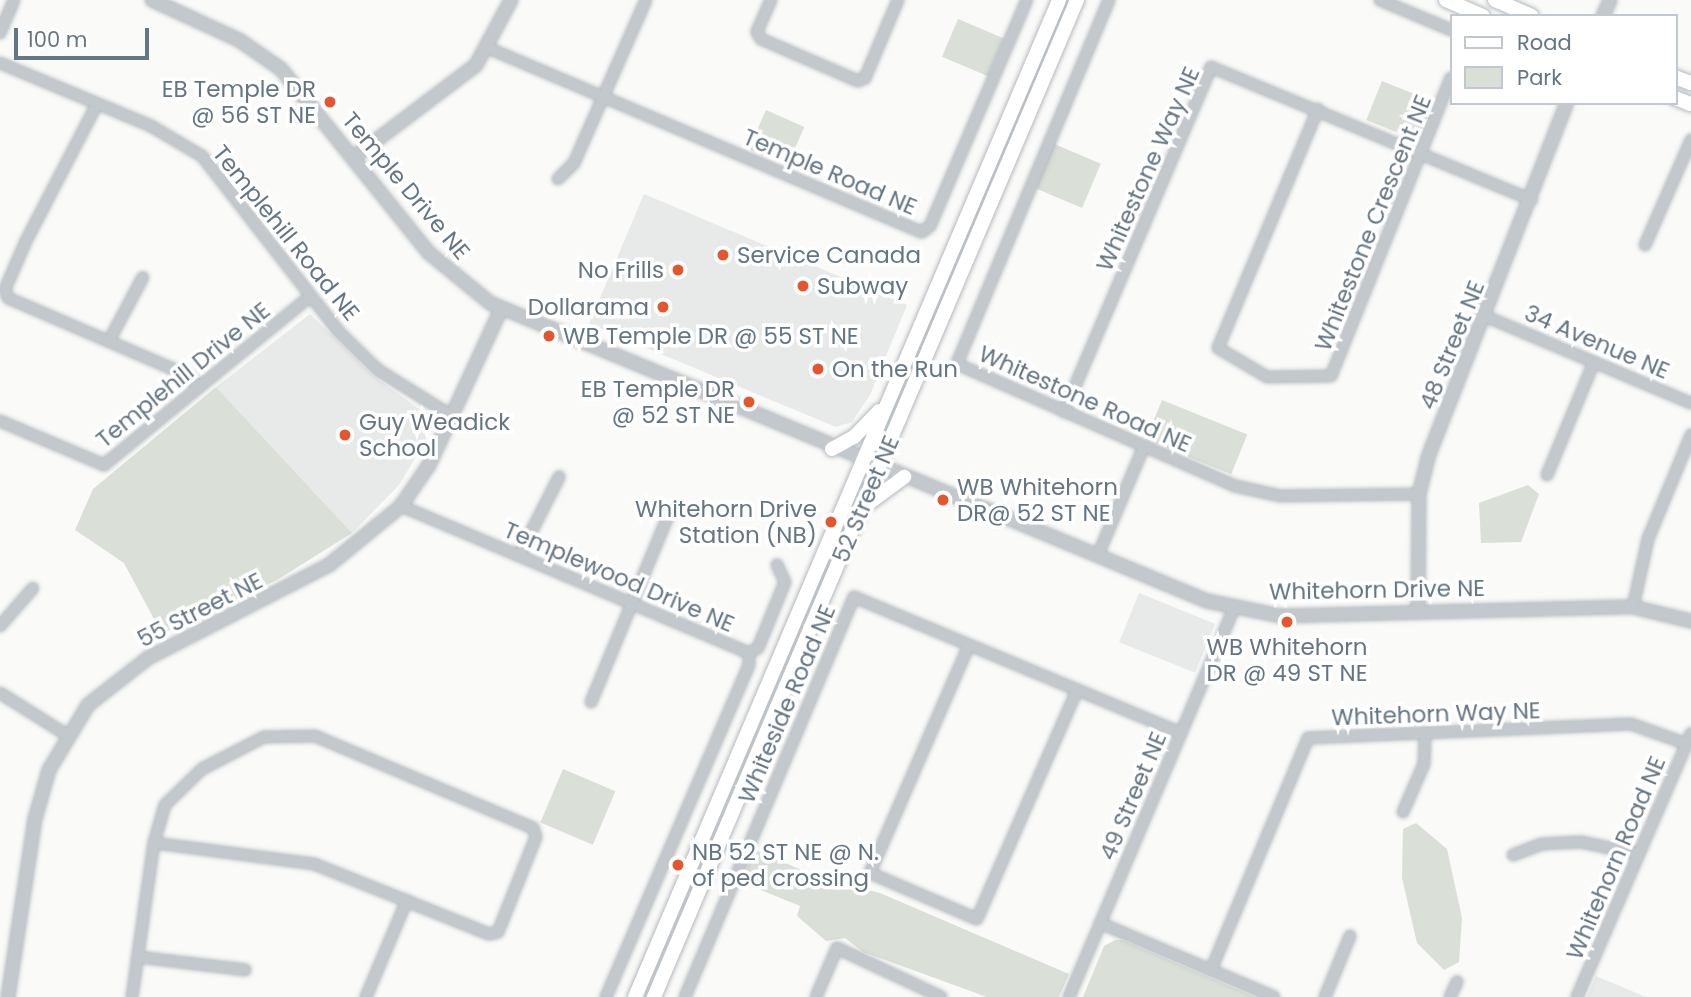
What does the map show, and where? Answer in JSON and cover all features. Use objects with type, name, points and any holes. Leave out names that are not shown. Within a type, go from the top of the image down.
[{"type":"main road","name":"52 Street NE","points":[[635,997],[1059,0]]},
{"type":"main road","name":"52 Street NE","points":[[654,997],[1077,0]]},
{"type":"main road","points":[[1446,0],[1478,14]]},
{"type":"main road","points":[[1495,0],[1527,14]]},
{"type":"main road","points":[[832,449],[861,432],[889,399]]},
{"type":"main road","points":[[861,511],[904,477]]},
{"type":"street","points":[[0,33],[14,0]]},
{"type":"street","name":"Temple Drive NE","points":[[152,0],[239,40],[281,69],[446,271],[501,309],[880,468]]},
{"type":"street","points":[[353,158],[461,78],[488,48],[511,0]]},
{"type":"street","points":[[558,179],[574,163],[646,0]]},
{"type":"street","points":[[771,0],[757,32],[761,39],[858,81],[865,78],[898,0]]},
{"type":"street","name":"Temple Road NE","points":[[488,48],[922,232],[930,226],[1027,0]]},
{"type":"street","name":"Whitestone Road NE","points":[[1109,0],[957,364],[1064,412],[1259,493],[1419,494]]},
{"type":"street","points":[[1380,0],[1450,30]]},
{"type":"street","name":"Templehill Road NE","points":[[0,63],[97,104],[202,156],[308,298],[378,370],[452,416]]},
{"type":"street","name":"Whitestone Way NE","points":[[1064,412],[1211,67],[1318,109],[1532,200]]},
{"type":"street","name":"Whitestone Crescent NE","points":[[1318,109],[1218,348],[1267,377],[1331,376],[1424,153],[1450,81]]},
{"type":"street","points":[[97,104],[5,289],[8,298],[109,341],[199,387]]},
{"type":"street","name":"48 Street NE","points":[[1418,610],[1419,494],[1428,457],[1487,317],[1566,105]]},
{"type":"street","points":[[1645,245],[1691,140]]},
{"type":"street","points":[[109,341],[143,277]]},
{"type":"street","name":"Templehill Drive NE","points":[[0,421],[104,465],[308,298]]},
{"type":"street","name":"55 Street NE","points":[[8,997],[35,819],[67,735],[88,705],[148,658],[329,565],[401,506],[452,416],[501,309]]},
{"type":"street","name":"34 Avenue NE","points":[[1487,317],[1691,403]]},
{"type":"street","points":[[1546,474],[1594,362]]},
{"type":"street","points":[[1633,607],[1647,539],[1691,435]]},
{"type":"street","points":[[1098,555],[1144,446]]},
{"type":"street","name":"Whitehorn Drive NE","points":[[880,468],[1233,610],[1281,617],[1418,610],[1633,607],[1691,621]]},
{"type":"street","points":[[519,556],[559,477]]},
{"type":"street","name":"Templewood Drive NE","points":[[401,506],[749,653],[750,665],[606,997]]},
{"type":"street","points":[[591,702],[668,516]]},
{"type":"street","points":[[749,653],[758,648],[785,582],[777,565]]},
{"type":"street","points":[[0,626],[33,588]]},
{"type":"street","name":"Whiteside Road NE","points":[[685,997],[854,597],[1181,733]]},
{"type":"street","name":"49 Street NE","points":[[1069,997],[1233,610]]},
{"type":"street","points":[[969,645],[870,873],[978,919],[1077,690]]},
{"type":"street","points":[[0,693],[67,735]]},
{"type":"street","name":"Whitehorn Way NE","points":[[1212,970],[1308,738],[1631,724],[1689,739]]},
{"type":"street","points":[[132,997],[154,843],[165,805],[183,783],[233,750],[288,734],[316,736],[533,828],[536,837],[498,932],[489,934],[314,864],[154,843]]},
{"type":"street","points":[[1403,812],[1424,764],[1425,735]]},
{"type":"street","name":"Whitehorn Road NE","points":[[1577,997],[1689,739]]},
{"type":"street","points":[[1513,855],[1541,844],[1581,842],[1638,854]]},
{"type":"street","points":[[366,997],[407,900]]},
{"type":"street","points":[[1100,923],[1274,997]]},
{"type":"street","points":[[1325,997],[1350,936]]},
{"type":"street","points":[[817,997],[837,948],[941,997]]},
{"type":"street","points":[[138,957],[245,970]]},
{"type":"street","points":[[1450,997],[1457,982]]},
{"type":"shaded area","points":[[644,194],[907,305],[870,395],[852,422],[836,427],[589,324]]},
{"type":"shaded area","name":"Guy Weadick School","points":[[310,314],[371,374],[437,422],[399,485],[352,533],[216,387]]},
{"type":"shaded area","points":[[1139,593],[1215,624],[1195,673],[1119,642]]},
{"type":"shaded area","points":[[1596,976],[1646,997],[1587,997]]},
{"type":"green space","points":[[958,19],[1004,39],[988,76],[942,57]]},
{"type":"green space","points":[[1382,81],[1433,102],[1417,141],[1366,120]]},
{"type":"green space","points":[[766,110],[804,127],[787,166],[749,149]]},
{"type":"green space","points":[[1052,143],[1101,164],[1082,208],[1033,187]]},
{"type":"green space","points":[[216,387],[352,533],[277,580],[162,634],[124,563],[75,530],[93,489]]},
{"type":"green space","points":[[1162,400],[1247,434],[1231,474],[1146,440]]},
{"type":"green space","points":[[1528,485],[1539,494],[1521,542],[1481,543],[1479,503]]},
{"type":"green space","points":[[563,769],[615,791],[593,845],[540,822]]},
{"type":"green space","points":[[1416,823],[1447,849],[1462,918],[1459,962],[1444,970],[1417,943],[1402,878],[1403,829]]},
{"type":"green space","points":[[755,850],[818,877],[880,893],[1069,974],[1059,997],[987,997],[863,952],[845,938],[826,941],[797,916],[800,906],[741,882]]},
{"type":"green space","points":[[1115,940],[1122,940],[1255,997],[1083,997],[1104,946]]},
{"type":"place","name":"EB Temple DR @ 56 ST NE","points":[[330,102]]},
{"type":"place","name":"Service Canada","points":[[723,255]]},
{"type":"place","name":"No Frills","points":[[678,270]]},
{"type":"place","name":"Subway","points":[[803,286]]},
{"type":"place","name":"Dollarama","points":[[663,307]]},
{"type":"place","name":"WB Temple DR @ 55 ST NE","points":[[549,336]]},
{"type":"place","name":"On the Run","points":[[818,369]]},
{"type":"place","name":"EB Temple DR @ 52 ST NE","points":[[749,402]]},
{"type":"place","name":"Guy Weadick School","points":[[345,435]]},
{"type":"place","name":"WB Whitehorn DR@ 52 ST NE","points":[[943,500]]},
{"type":"place","name":"Whitehorn Drive Station (NB)","points":[[831,522]]},
{"type":"place","name":"WB Whitehorn DR @ 49 ST NE","points":[[1287,622]]},
{"type":"place","name":"NB 52 ST NE @ N. of ped crossing","points":[[678,865]]}]
